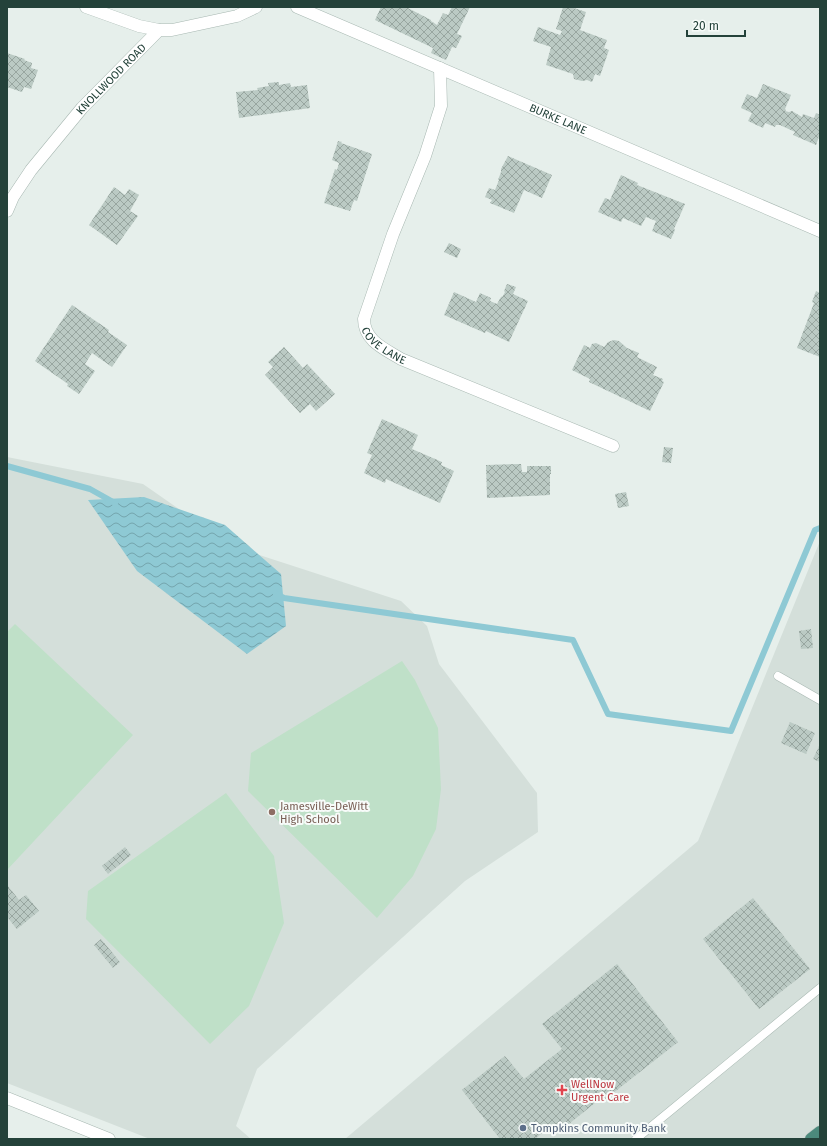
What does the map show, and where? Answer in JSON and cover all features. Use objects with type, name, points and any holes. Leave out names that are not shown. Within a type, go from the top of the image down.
[{"type":"highway","points":[[811,1139],[820,1132]]},
{"type":"street","points":[[86,7],[139,26],[159,30],[172,30],[237,16],[256,7]]},
{"type":"street","name":"BURKE LANE","points":[[297,7],[820,231]]},
{"type":"street","name":"KNOLLWOOD ROAD","points":[[7,211],[13,197],[31,170],[82,108],[159,30]]},
{"type":"street","name":"COVE LANE","points":[[440,68],[441,106],[425,156],[393,234],[364,319],[364,327],[372,341],[401,359],[613,446]]},
{"type":"street","points":[[7,1098],[109,1139]]},
{"type":"lane","points":[[778,676],[820,700]]},
{"type":"lane","points":[[636,1139],[820,988]]},
{"type":"shaded area","name":"Jamesville-DeWitt High School","points":[[7,457],[143,484],[232,546],[401,601],[427,626],[439,664],[537,793],[538,832],[465,881],[257,1069],[236,1126],[251,1139],[150,1139],[7,1083]]},
{"type":"shaded area","points":[[820,541],[820,1139],[345,1139],[698,841]]},
{"type":"green space","points":[[15,624],[133,735],[7,870],[7,632]]},
{"type":"green space","points":[[402,661],[415,680],[438,728],[441,789],[436,829],[413,876],[377,918],[248,791],[251,753]]},
{"type":"green space","points":[[226,793],[274,856],[284,923],[249,1006],[210,1044],[86,919],[88,891]]},
{"type":"water","points":[[144,497],[225,525],[281,574],[286,626],[247,654],[137,571],[88,500]]},
{"type":"building","points":[[381,7],[406,7],[431,20],[437,25],[443,13],[448,15],[452,7],[470,7],[457,34],[462,36],[456,48],[452,47],[446,60],[431,53],[433,48],[375,20]]},
{"type":"building","points":[[563,7],[571,7],[586,12],[580,30],[607,40],[604,48],[609,50],[600,76],[595,74],[592,82],[574,79],[573,74],[546,65],[551,47],[533,41],[538,27],[560,35],[562,31],[556,29]]},
{"type":"building","points":[[7,53],[25,59],[24,60],[32,63],[31,68],[38,70],[31,89],[24,87],[22,92],[7,87]]},
{"type":"building","points":[[279,82],[279,85],[290,83],[291,87],[307,85],[310,108],[239,118],[236,92],[258,90],[257,88],[269,86],[268,83]]},
{"type":"building","points":[[763,84],[791,95],[785,111],[792,111],[802,117],[803,114],[814,118],[816,113],[820,115],[820,134],[816,145],[793,135],[795,132],[780,125],[776,125],[775,127],[765,123],[763,128],[748,121],[752,113],[741,108],[747,94],[757,98]]},
{"type":"building","points":[[338,141],[372,154],[357,201],[354,200],[350,211],[324,203],[335,169],[337,170],[339,163],[332,160]]},
{"type":"building","points":[[508,156],[552,175],[542,198],[524,190],[514,213],[490,203],[492,200],[485,197],[489,188],[495,190],[501,169]]},
{"type":"building","points":[[621,175],[638,183],[637,185],[685,204],[671,239],[652,231],[656,221],[646,217],[641,226],[623,218],[621,222],[598,212],[605,198],[610,200]]},
{"type":"building","points":[[114,187],[125,195],[129,189],[139,195],[130,211],[138,216],[117,245],[89,225]]},
{"type":"building","points":[[449,243],[461,249],[457,258],[444,252]]},
{"type":"building","points":[[507,284],[516,287],[513,294],[528,301],[509,342],[486,331],[485,333],[444,315],[454,292],[476,302],[480,293],[491,298],[490,301],[497,304],[505,292],[504,291]]},
{"type":"building","points":[[816,291],[820,293],[820,357],[797,348],[814,303],[812,302]]},
{"type":"building","points":[[72,305],[109,330],[108,332],[127,345],[112,367],[92,353],[85,364],[95,371],[79,394],[67,386],[68,384],[35,361]]},
{"type":"building","points":[[614,340],[619,341],[627,348],[639,353],[637,357],[657,367],[653,375],[663,379],[662,381],[664,382],[650,411],[589,382],[590,379],[572,370],[584,345],[590,348],[592,344],[596,343],[604,347],[608,342]]},
{"type":"building","points":[[284,347],[303,368],[307,364],[335,394],[316,411],[310,404],[300,413],[265,375],[273,367],[268,362]]},
{"type":"building","points":[[382,419],[418,435],[412,449],[442,462],[441,465],[454,471],[440,503],[386,479],[385,483],[364,473],[372,455],[367,453]]},
{"type":"building","points":[[664,447],[673,448],[671,463],[662,462]]},
{"type":"building","points":[[521,464],[522,472],[527,472],[527,466],[551,466],[550,495],[487,498],[486,465]]},
{"type":"building","points":[[626,492],[629,506],[618,508],[615,494]]},
{"type":"building","points":[[811,629],[813,648],[801,649],[799,631]]},
{"type":"building","points":[[790,722],[815,733],[806,754],[781,743]]},
{"type":"building","points":[[820,744],[820,762],[813,759]]},
{"type":"building","points":[[125,847],[131,855],[108,874],[102,866]]},
{"type":"building","points":[[8,886],[19,900],[26,895],[39,911],[17,929],[7,917]]},
{"type":"building","points":[[753,898],[810,969],[759,1009],[703,939]]},
{"type":"building","points":[[101,939],[120,962],[113,968],[94,945]]},
{"type":"building","points":[[617,964],[678,1042],[603,1101],[601,1098],[559,1132],[553,1124],[535,1139],[500,1139],[462,1090],[505,1056],[524,1079],[562,1049],[542,1024]]},
{"type":"waterway","points":[[7,466],[90,489],[115,503]]},
{"type":"waterway","points":[[276,594],[284,598],[573,640],[608,714],[731,731],[815,530],[820,528]]},
{"type":"place","name":"Jamesville-DeWitt High School","points":[[272,812]]},
{"type":"place","name":"WellNow Urgent Care","points":[[562,1090]]},
{"type":"place","name":"Tompkins Community Bank","points":[[523,1128]]}]
